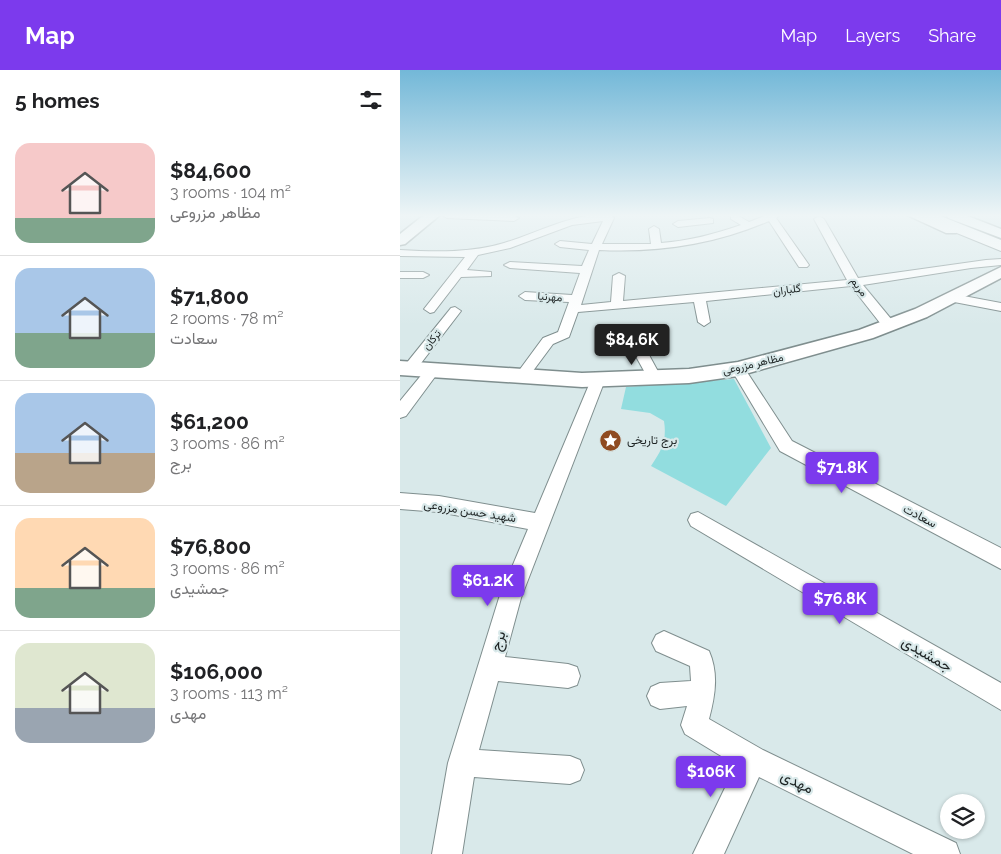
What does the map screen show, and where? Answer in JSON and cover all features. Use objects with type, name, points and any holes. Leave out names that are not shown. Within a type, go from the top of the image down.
[{"type":"street","points":[[400,253],[440,256],[480,252]]},
{"type":"street","points":[[522,376],[548,341],[564,334],[573,304],[594,252]]},
{"type":"street","points":[[795,252],[803,265]]},
{"type":"street","name":"مریم","points":[[837,252],[854,282],[889,325]]},
{"type":"street","points":[[430,309],[474,253]]},
{"type":"street","name":"گلباران","points":[[573,304],[618,305],[774,292],[978,263],[1001,262]]},
{"type":"street","points":[[510,265],[586,270]]},
{"type":"street","name":"مظاهر مزروعی","points":[[405,368],[598,380],[689,376],[738,370],[866,334],[953,298],[1001,272]]},
{"type":"street","points":[[458,274],[487,274]]},
{"type":"street","points":[[400,275],[423,275]]},
{"type":"street","points":[[618,305],[619,276]]},
{"type":"street","name":"مهرنیا","points":[[525,296],[573,304]]},
{"type":"street","points":[[700,298],[704,322]]},
{"type":"street","points":[[953,298],[1001,307]]},
{"type":"street","name":"ترکان","points":[[405,368],[455,311]]},
{"type":"street","points":[[635,342],[654,377]]},
{"type":"street","points":[[400,412],[433,370]]},
{"type":"street","name":"سعادت","points":[[738,370],[786,446],[1001,559]]},
{"type":"street","name":"برج","points":[[447,854],[462,763],[510,598],[539,522],[598,380]]},
{"type":"street","name":"شهید حسن مزروعی","points":[[400,501],[439,504],[539,522]]},
{"type":"street","name":"جمشیدی","points":[[698,520],[1001,697]]},
{"type":"street","name":"مهدی","points":[[664,643],[701,659],[704,692],[694,725],[753,760],[945,854]]},
{"type":"street","points":[[490,668],[568,676]]},
{"type":"street","points":[[660,696],[704,692]]},
{"type":"street","points":[[708,854],[753,760]]},
{"type":"street","points":[[462,763],[570,770]]},
{"type":"shaded area","points":[[734,379],[771,448],[726,506],[651,466],[663,445],[665,434],[664,421],[650,413],[621,409],[626,387]]},
{"type":"place","name":"برج تاریخی","points":[[611,440]]}]
